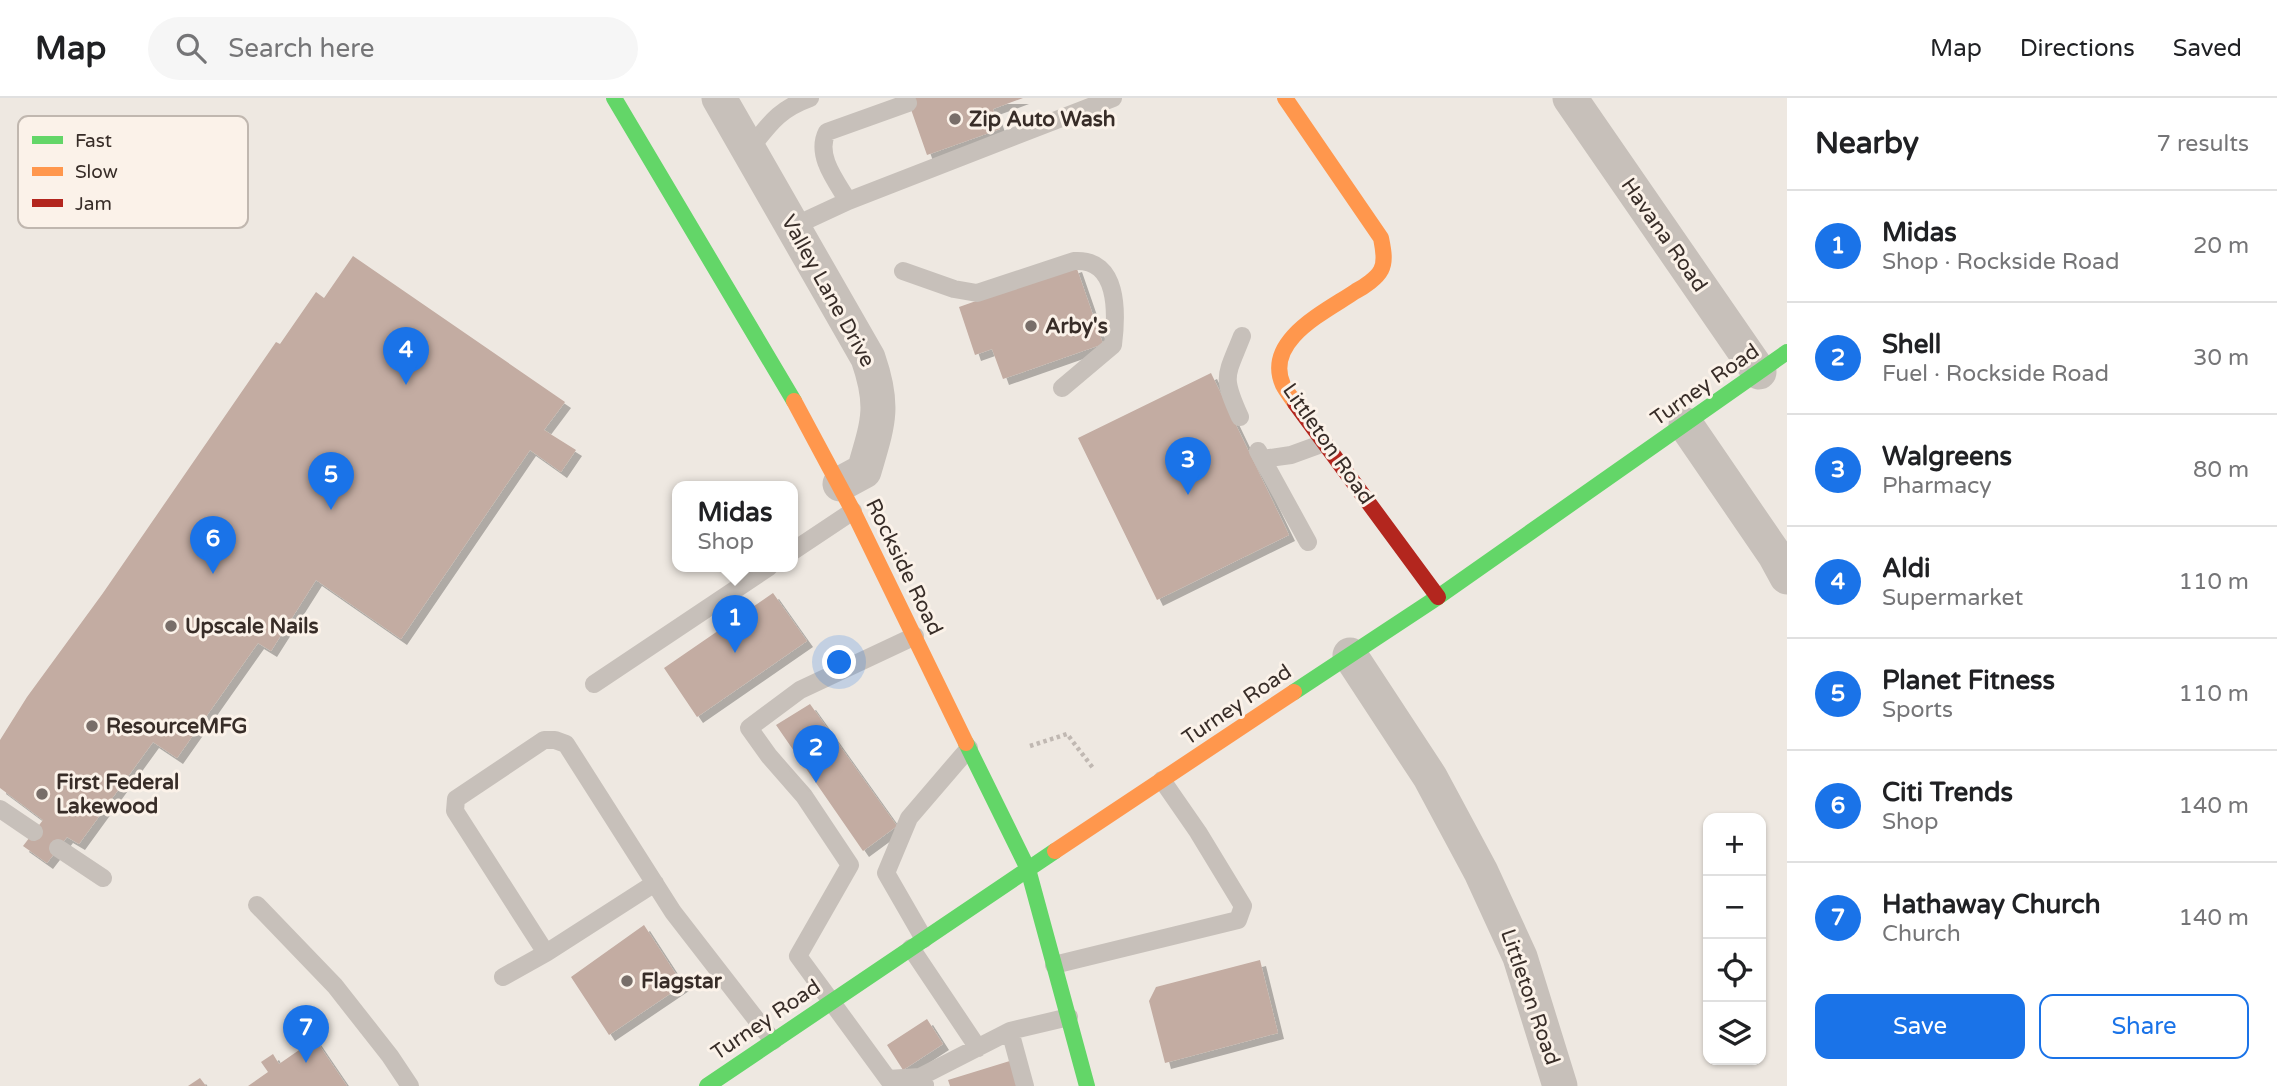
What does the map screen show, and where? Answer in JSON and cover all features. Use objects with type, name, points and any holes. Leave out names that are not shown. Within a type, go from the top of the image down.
[{"type":"main road","name":"Rockside Road","points":[[614,98],[806,420],[1028,869],[1087,1086]]},
{"type":"main road","name":"Littleton Road","points":[[1285,98],[1381,238],[1384,255],[1381,271],[1363,287],[1296,333],[1281,353],[1279,370],[1283,386],[1438,597]]},
{"type":"main road","name":"Turney Road","points":[[707,1086],[1438,597],[1787,352]]},
{"type":"street","name":"Valley Lane Drive","points":[[719,98],[868,358],[875,379],[879,412],[864,471],[846,497]]},
{"type":"street","name":"Havana Road","points":[[1570,98],[1759,372]]},
{"type":"street","points":[[1686,425],[1775,555],[1787,578]]},
{"type":"street","name":"Littleton Road","points":[[1350,655],[1430,777],[1481,872],[1520,957],[1560,1086]]},
{"type":"lane","points":[[748,151],[779,112],[810,98]]},
{"type":"lane","points":[[793,227],[848,201],[1113,98]]},
{"type":"lane","points":[[848,201],[827,166],[822,141],[827,132],[908,103]]},
{"type":"lane","points":[[903,271],[954,289],[977,293],[1074,261],[1087,260],[1099,265],[1110,283],[1116,318],[1112,345],[1062,388]]},
{"type":"lane","points":[[1240,417],[1228,391],[1226,377],[1242,336]]},
{"type":"lane","points":[[1308,542],[1260,455],[1291,455],[1324,443]]},
{"type":"lane","points":[[798,546],[846,497]]},
{"type":"lane","points":[[594,684],[761,572]]},
{"type":"lane","points":[[915,636],[800,690],[749,728],[804,796],[850,865],[798,956],[888,1079],[923,1081],[1010,1031],[1069,1017]]},
{"type":"lane","points":[[546,953],[455,811],[454,805],[456,799],[544,740],[555,740],[566,744],[673,912],[773,1041]]},
{"type":"lane","points":[[969,748],[909,818],[886,873],[918,943],[978,1048]]},
{"type":"lane","points":[[1054,965],[1238,920],[1243,906],[1198,832],[1162,780]]},
{"type":"lane","points":[[0,809],[34,832]]},
{"type":"lane","points":[[58,848],[103,878]]},
{"type":"lane","points":[[503,977],[546,953],[654,883]]},
{"type":"lane","points":[[257,905],[335,986],[410,1086]]},
{"type":"lane","points":[[1010,1031],[1025,1086]]},
{"type":"path","points":[[1030,746],[1067,734],[1093,768]]},
{"type":"building","name":"Zip Auto Wash","points":[[907,98],[1023,98],[993,109],[1000,129],[927,155]]},
{"type":"building","points":[[353,256],[565,402],[544,430],[576,450],[561,472],[530,450],[401,639],[316,580],[271,651],[258,643],[177,758],[153,742],[79,844],[67,837],[47,863],[23,846],[43,820],[0,788],[0,740],[27,697],[103,593],[276,342],[280,344],[316,292],[324,298]]},
{"type":"building","name":"Arby's","points":[[1076,266],[1103,344],[1003,379],[992,349],[975,355],[959,307]]},
{"type":"building","points":[[1211,373],[1289,535],[1157,600],[1078,438]]},
{"type":"building","points":[[773,593],[807,641],[697,717],[664,668]]},
{"type":"building","points":[[810,704],[897,826],[863,851],[776,725]]},
{"type":"building","name":"Flagstar","points":[[644,925],[683,985],[609,1035],[571,977]]},
{"type":"building","points":[[1260,960],[1278,1033],[1165,1063],[1149,1001],[1156,987]]},
{"type":"building","points":[[927,1019],[943,1044],[903,1070],[887,1045]]},
{"type":"building","points":[[315,1039],[347,1086],[248,1086],[268,1072],[261,1062],[273,1054],[279,1064]]},
{"type":"building","points":[[1013,1060],[1021,1086],[950,1086],[948,1080]]},
{"type":"building","points":[[200,1078],[206,1086],[188,1086]]},
{"type":"traffic: fast","points":[[614,98],[794,401]]},
{"type":"traffic: fast","points":[[1294,692],[1438,597],[1787,352]]},
{"type":"traffic: fast","points":[[966,743],[1028,869],[1087,1086]]},
{"type":"traffic: fast","points":[[707,1086],[1055,851]]},
{"type":"traffic: slow","points":[[1285,98],[1381,238],[1384,254],[1383,266],[1373,279],[1301,329],[1282,354],[1279,369],[1283,385],[1295,403]]},
{"type":"traffic: slow","points":[[794,401],[853,511],[966,743]]},
{"type":"traffic: slow","points":[[1055,851],[1294,692]]},
{"type":"traffic: jam","points":[[1295,403],[1438,597]]},
{"type":"place","name":"Zip Auto Wash","points":[[955,119]]},
{"type":"place","name":"Arby's","points":[[1031,326]]},
{"type":"place","name":"Aldi","points":[[406,385]]},
{"type":"place","name":"Walgreens","points":[[1188,495]]},
{"type":"place","name":"Planet Fitness","points":[[331,510]]},
{"type":"place","name":"Citi Trends","points":[[213,574]]},
{"type":"place","name":"Upscale Nails","points":[[171,626]]},
{"type":"place","name":"Midas","points":[[735,653]]},
{"type":"place","name":"ResourceMFG","points":[[92,726]]},
{"type":"place","name":"Shell","points":[[816,783]]},
{"type":"place","name":"First Federal Lakewood","points":[[42,794]]},
{"type":"place","name":"Flagstar","points":[[627,981]]},
{"type":"place","name":"Hathaway Church","points":[[306,1063]]}]
